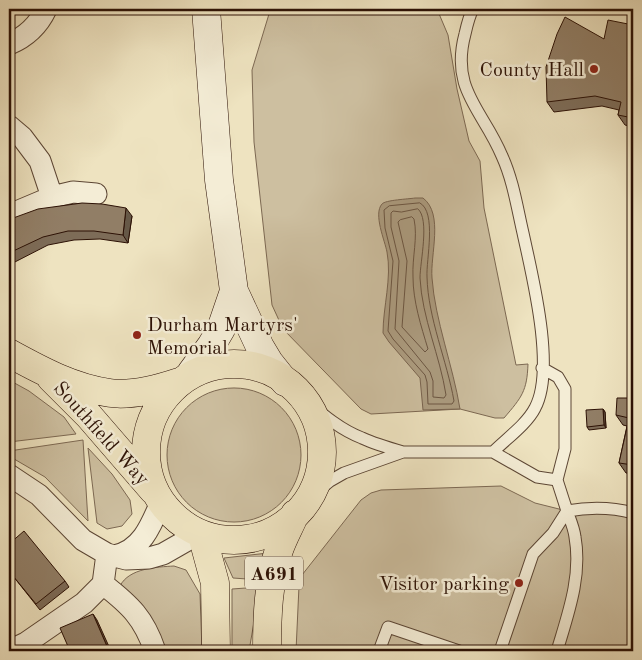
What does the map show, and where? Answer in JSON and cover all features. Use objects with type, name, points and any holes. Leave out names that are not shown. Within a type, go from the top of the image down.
[{"type":"highway","name":"Southfield Way","points":[[9,353],[48,375],[110,393],[150,390],[185,377]]},
{"type":"highway","points":[[227,363],[245,364],[269,371],[293,388],[312,410],[322,437],[320,469],[301,507],[281,526],[266,533],[244,538],[220,539],[200,534],[180,523],[158,497],[149,467],[147,449],[149,432],[153,418],[162,402],[185,377],[208,366],[227,363]]},
{"type":"highway","name":"Southfield Way","points":[[48,375],[93,420],[158,497]]},
{"type":"highway","name":"A691","points":[[267,651],[268,609],[279,550],[301,507]]},
{"type":"highway","name":"A691","points":[[200,534],[215,583],[216,651]]},
{"type":"main road","points":[[206,9],[218,170],[234,291],[269,362],[293,388]]},
{"type":"main road","points":[[185,377],[211,346],[221,329],[234,291]]},
{"type":"street","points":[[9,44],[22,38],[34,28],[46,9]]},
{"type":"street","points":[[9,126],[22,136],[40,162],[52,197]]},
{"type":"street","points":[[14,213],[52,197],[73,192],[96,194]]},
{"type":"street","points":[[9,475],[39,495],[83,540],[110,555],[126,559],[149,558],[163,554],[200,534]]},
{"type":"street","points":[[110,555],[130,550],[139,543],[147,532],[158,497]]},
{"type":"street","points":[[9,651],[26,643],[84,603],[103,584],[110,555]]},
{"type":"street","points":[[103,584],[128,604],[149,632],[155,651]]},
{"type":"lane","points":[[474,9],[470,14],[463,43],[461,68],[464,85],[501,154],[510,175],[539,304],[542,368],[541,388],[535,408],[521,425],[493,452]]},
{"type":"lane","points":[[542,368],[558,377],[565,389],[564,449],[557,480],[575,536],[577,562],[575,588],[557,651]]},
{"type":"lane","points":[[293,388],[327,418],[362,438],[403,452],[493,452],[537,477],[557,480]]},
{"type":"lane","points":[[301,507],[330,481],[344,473],[403,452]]},
{"type":"lane","points":[[500,651],[533,554],[553,533],[567,511],[588,507],[619,509],[633,513]]},
{"type":"lane","points":[[380,651],[388,627],[437,648],[459,651]]},
{"type":"shaded area","points":[[339,9],[437,9],[448,35],[457,89],[469,141],[480,161],[484,208],[516,365],[528,364],[525,387],[504,418],[495,418],[460,409],[371,414],[361,409],[283,329],[272,305],[254,142],[252,70],[269,14]]},
{"type":"shaded area","points":[[9,380],[29,391],[64,417],[76,434],[9,442]]},
{"type":"shaded area","points":[[234,388],[260,393],[282,407],[296,429],[301,455],[296,481],[282,503],[260,517],[234,522],[208,517],[186,503],[172,481],[167,455],[172,429],[186,407],[208,393]]},
{"type":"shaded area","points":[[83,440],[88,521],[45,477],[9,456],[9,451]]},
{"type":"shaded area","points":[[88,448],[112,474],[130,500],[132,514],[122,526],[107,529],[97,523]]},
{"type":"shaded area","points":[[501,486],[535,503],[567,511],[633,513],[633,651],[296,651],[299,586],[302,575],[361,500],[371,493],[381,490]]},
{"type":"shaded area","points":[[268,553],[261,580],[233,578],[224,558]]},
{"type":"shaded area","points":[[174,566],[186,570],[200,594],[202,651],[168,651],[161,645],[120,586],[130,575],[137,572],[152,568]]},
{"type":"shaded area","points":[[260,587],[249,651],[232,651],[232,589]]},
{"type":"water","points":[[423,198],[433,214],[435,224],[432,269],[434,294],[460,409],[423,410],[420,378],[383,333],[388,262],[380,228],[380,208],[384,203]]},
{"type":"building","name":"County Hall","points":[[565,17],[604,39],[608,20],[633,25],[633,118],[618,115],[621,102],[595,96],[547,102],[546,67]]},
{"type":"building","points":[[82,203],[126,208],[123,235],[94,231],[68,231],[43,237],[9,253],[9,220],[38,209]]},
{"type":"building","points":[[617,398],[633,398],[633,465],[619,463],[629,418],[616,415]]},
{"type":"building","points":[[603,409],[604,425],[587,427],[586,410]]},
{"type":"building","points":[[24,531],[65,581],[36,604],[9,571],[9,544]]},
{"type":"building","points":[[93,614],[109,651],[70,651],[60,628]]},
{"type":"place","name":"County Hall","points":[[594,69]]},
{"type":"place","name":"Durham Martyrs' Memorial","points":[[137,335]]},
{"type":"place","name":"Visitor parking","points":[[519,583]]}]
